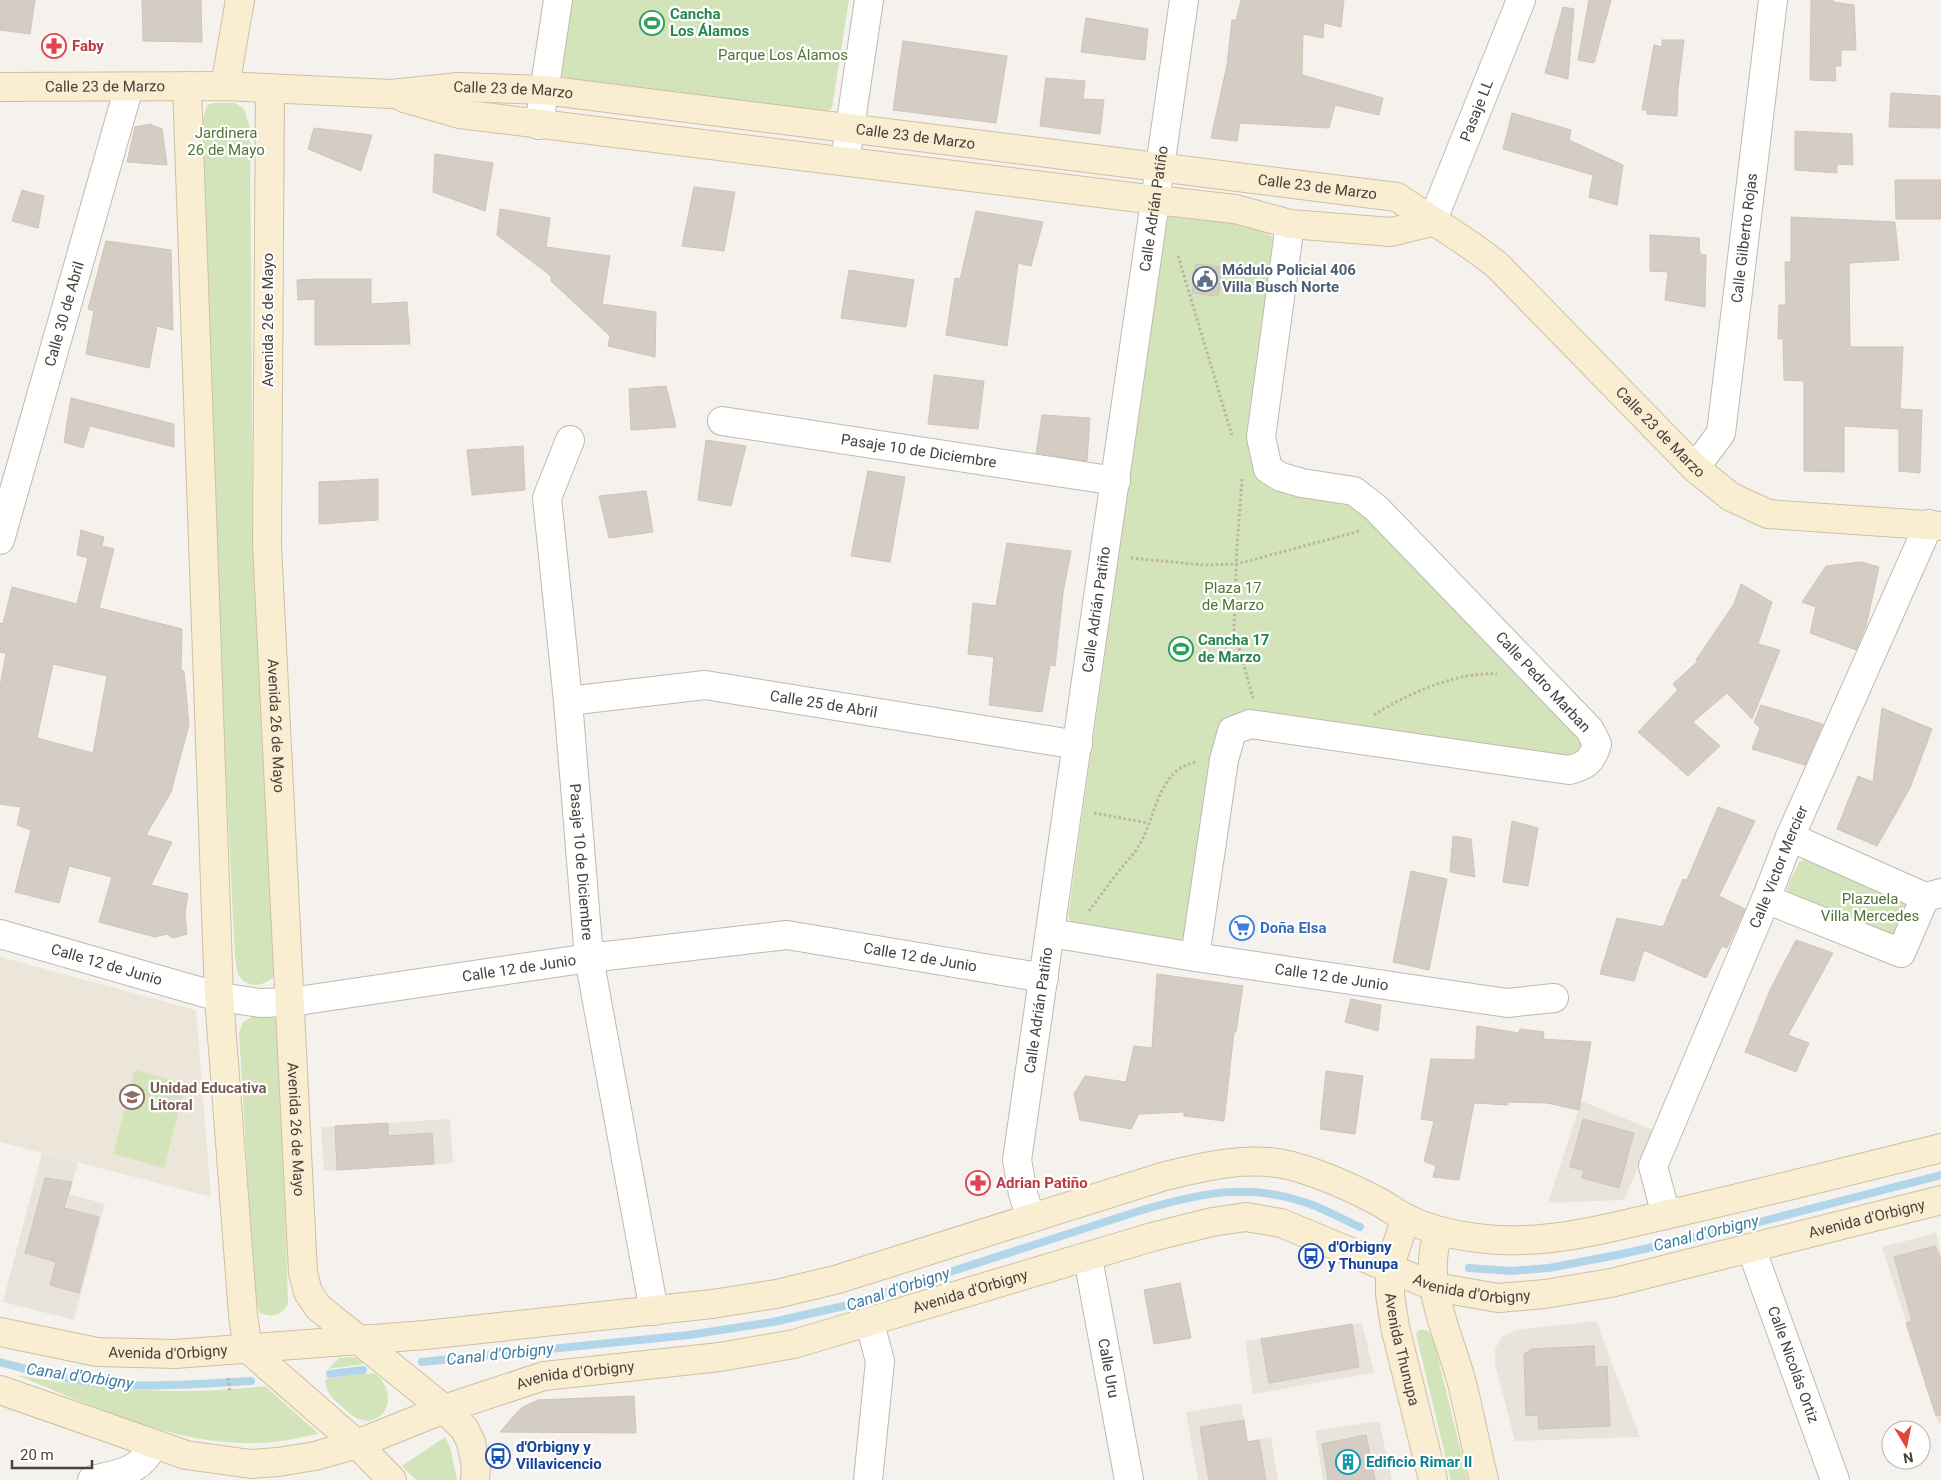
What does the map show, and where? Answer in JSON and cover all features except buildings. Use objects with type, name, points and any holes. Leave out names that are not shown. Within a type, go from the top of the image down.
[{"type":"street","points":[[226,86],[240,0]]},
{"type":"street","points":[[539,125],[558,0]]},
{"type":"street","points":[[845,161],[869,0]]},
{"type":"street","name":"Calle Adrián Patiño","points":[[1031,1218],[1023,1194],[1017,1160],[1184,0]]},
{"type":"street","name":"Pasaje LL","points":[[1432,222],[1522,0]]},
{"type":"street","name":"Calle Gilberto Rojas","points":[[1696,468],[1721,433],[1774,0]]},
{"type":"street","points":[[187,86],[219,997],[243,1314],[248,1349],[358,1444],[392,1480]]},
{"type":"street","name":"Calle 23 de Marzo","points":[[0,87],[226,86],[391,94],[458,88],[544,90],[1397,197],[1432,222],[1472,244],[1498,266],[1696,468],[1731,497],[1768,514],[1935,525]]},
{"type":"street","name":"Calle 30 de Abril","points":[[0,540],[129,87]]},
{"type":"street","name":"Avenida 26 de Mayo","points":[[270,88],[267,545],[304,1273],[308,1292],[318,1307],[444,1409],[464,1428],[471,1442],[476,1468],[475,1480]]},
{"type":"street","name":"Calle 23 de Marzo","points":[[391,94],[460,114],[1235,209],[1290,224],[1391,232],[1432,222]]},
{"type":"street","name":"Calle Pedro Marban","points":[[1250,724],[1569,770],[1582,767],[1593,759],[1597,744],[1590,730],[1390,522],[1354,491],[1281,477],[1268,468],[1264,458],[1261,437],[1290,224]]},
{"type":"street","name":"Pasaje 10 de Diciembre","points":[[722,421],[1116,481]]},
{"type":"street","name":"Pasaje 10 de Diciembre","points":[[570,440],[547,498],[568,701],[589,958],[654,1311]]},
{"type":"street","name":"Calle Victor Mercier","points":[[1666,1215],[1653,1166],[1766,899],[1790,837],[1935,525]]},
{"type":"street","name":"Calle 25 de Abril","points":[[568,701],[705,685],[1078,745]]},
{"type":"street","points":[[1196,957],[1224,760],[1232,731],[1250,724]]},
{"type":"street","points":[[1766,899],[1900,953],[1933,895],[1790,837]]},
{"type":"street","name":"Calle 12 de Junio","points":[[1051,933],[1196,957],[1507,1003],[1554,998]]},
{"type":"street","name":"Calle 12 de Junio","points":[[0,934],[219,997],[260,1003],[291,1002],[589,958],[787,935],[1044,978]]},
{"type":"street","name":"Avenida d'Orbigny","points":[[0,1332],[97,1352],[175,1354],[357,1340],[654,1311],[776,1294],[835,1280],[1165,1176],[1203,1166],[1248,1161],[1291,1166],[1328,1179],[1380,1202],[1406,1218],[1439,1231],[1467,1238],[1502,1240],[1570,1236],[1666,1215],[1941,1148]]},
{"type":"street","name":"Avenida d'Orbigny","points":[[0,1390],[186,1455],[251,1464],[278,1471],[316,1456],[358,1444],[444,1409],[544,1376],[738,1354],[794,1344],[870,1324],[1212,1222],[1246,1217],[1281,1223],[1435,1287],[1498,1298],[1545,1294],[1611,1283],[1941,1200]]},
{"type":"street","name":"Avenida Thunupa","points":[[1406,1218],[1390,1269],[1390,1294],[1394,1327],[1433,1480]]},
{"type":"street","points":[[1439,1231],[1433,1247],[1432,1268],[1435,1287],[1444,1328],[1461,1381],[1484,1480]]},
{"type":"street","name":"Calle Nicolás Ortiz","points":[[1752,1248],[1834,1480]]},
{"type":"street","name":"Calle Uru","points":[[1088,1258],[1129,1480]]},
{"type":"street","points":[[868,1480],[880,1361],[870,1324]]},
{"type":"street","points":[[92,1480],[127,1472],[148,1456],[153,1445]]},
{"type":"path","points":[[1178,256],[1234,442]]},
{"type":"path","points":[[1242,469],[1234,630],[1256,711],[1250,724]]},
{"type":"path","points":[[1105,556],[1204,565],[1237,564],[1390,522]]},
{"type":"path","points":[[1346,738],[1358,725],[1407,694],[1438,684],[1483,673],[1540,678]]},
{"type":"path","points":[[1085,916],[1137,850],[1144,837],[1158,796],[1177,771],[1192,763],[1206,760],[1224,760]]},
{"type":"path","points":[[1068,809],[1148,823]]},
{"type":"path","points":[[228,1375],[229,1390]]},
{"type":"shaded area","points":[[0,957],[196,1010],[211,1197],[0,1142]]},
{"type":"shaded area","points":[[1581,1101],[1653,1130],[1624,1200],[1548,1203]]},
{"type":"shaded area","points":[[450,1119],[453,1163],[324,1171],[321,1127]]},
{"type":"shaded area","points":[[42,1153],[78,1163],[69,1194],[105,1204],[74,1320],[3,1302]]},
{"type":"shaded area","points":[[1936,1233],[1941,1252],[1941,1423],[1939,1424],[1882,1247]]},
{"type":"shaded area","points":[[1596,1321],[1640,1437],[1515,1441],[1495,1364],[1495,1349],[1502,1337],[1515,1330]]},
{"type":"shaded area","points":[[1362,1323],[1374,1373],[1253,1394],[1245,1341]]},
{"type":"shaded area","points":[[1241,1403],[1248,1441],[1271,1437],[1278,1480],[1198,1480],[1186,1412]]},
{"type":"shaded area","name":"Edificio Rimar II","points":[[1379,1421],[1392,1480],[1323,1480],[1315,1431]]},
{"type":"green space","name":"Parque Los Álamos","points":[[566,0],[849,0],[832,108],[824,114],[561,80],[555,72]]},
{"type":"green space","name":"Jardinera 26 de Mayo","points":[[235,103],[244,109],[250,127],[253,540],[280,970],[271,979],[259,985],[247,983],[242,979],[236,967],[235,957],[214,536],[201,124],[207,105]]},
{"type":"green space","name":"Plaza 17 de Marzo","points":[[1175,212],[1241,224],[1277,239],[1255,458],[1350,499],[1578,728],[1583,745],[1577,754],[1570,758],[1221,729],[1214,744],[1184,934],[1180,942],[1073,928],[1068,916],[1161,257],[1169,213]]},
{"type":"green space","name":"Plazuela Villa Mercedes","points":[[1809,858],[1911,903],[1894,939],[1790,898],[1787,888],[1799,862]]},
{"type":"green space","points":[[259,1013],[273,1017],[279,1022],[288,1303],[283,1311],[277,1315],[260,1313],[255,1301],[239,1033],[243,1022]]},
{"type":"green space","points":[[135,1070],[186,1084],[164,1168],[113,1154]]},
{"type":"green space","points":[[1419,1330],[1427,1330],[1433,1338],[1468,1480],[1451,1480],[1416,1334]]},
{"type":"green space","points":[[339,1358],[357,1358],[364,1364],[328,1369]]},
{"type":"green space","points":[[374,1373],[382,1381],[387,1391],[388,1400],[386,1409],[374,1420],[365,1421],[353,1416],[329,1394],[326,1387],[325,1379]]},
{"type":"green space","points":[[17,1375],[110,1388],[141,1390],[203,1391],[265,1386],[319,1434],[263,1443],[224,1442],[193,1438],[163,1431],[103,1411]]},
{"type":"green space","points":[[445,1437],[450,1447],[457,1480],[416,1480],[402,1466]]},
{"type":"waterway","name":"Canal d'Orbigny","points":[[1469,1268],[1511,1271],[1549,1268],[1622,1254],[1744,1226],[1941,1175]]},
{"type":"waterway","name":"Canal d'Orbigny","points":[[422,1362],[689,1335],[773,1322],[844,1306],[1139,1211],[1201,1195],[1241,1192],[1282,1196],[1318,1207],[1360,1227]]},
{"type":"waterway","name":"Canal d'Orbigny","points":[[0,1362],[93,1383],[156,1386],[251,1381]]},
{"type":"waterway","name":"Canal d'Orbigny","points":[[330,1374],[363,1370]]},
{"type":"place","name":"Cancha Los Álamos","points":[[652,23]]},
{"type":"place","name":"Faby","points":[[54,46]]},
{"type":"place","name":"Módulo Policial 406 Villa Busch Norte","points":[[1205,279]]},
{"type":"place","name":"Cancha 17 de Marzo","points":[[1181,649]]},
{"type":"place","name":"Doña Elsa","points":[[1242,928]]},
{"type":"place","name":"Unidad Educativa Litoral","points":[[132,1097]]},
{"type":"place","name":"Adrian Patiño","points":[[978,1183]]},
{"type":"place","name":"d'Orbigny y Thunupa","points":[[1311,1256]]},
{"type":"place","name":"d'Orbigny y Villavicencio","points":[[498,1456]]},
{"type":"place","name":"Edificio Rimar II","points":[[1348,1462]]}]
